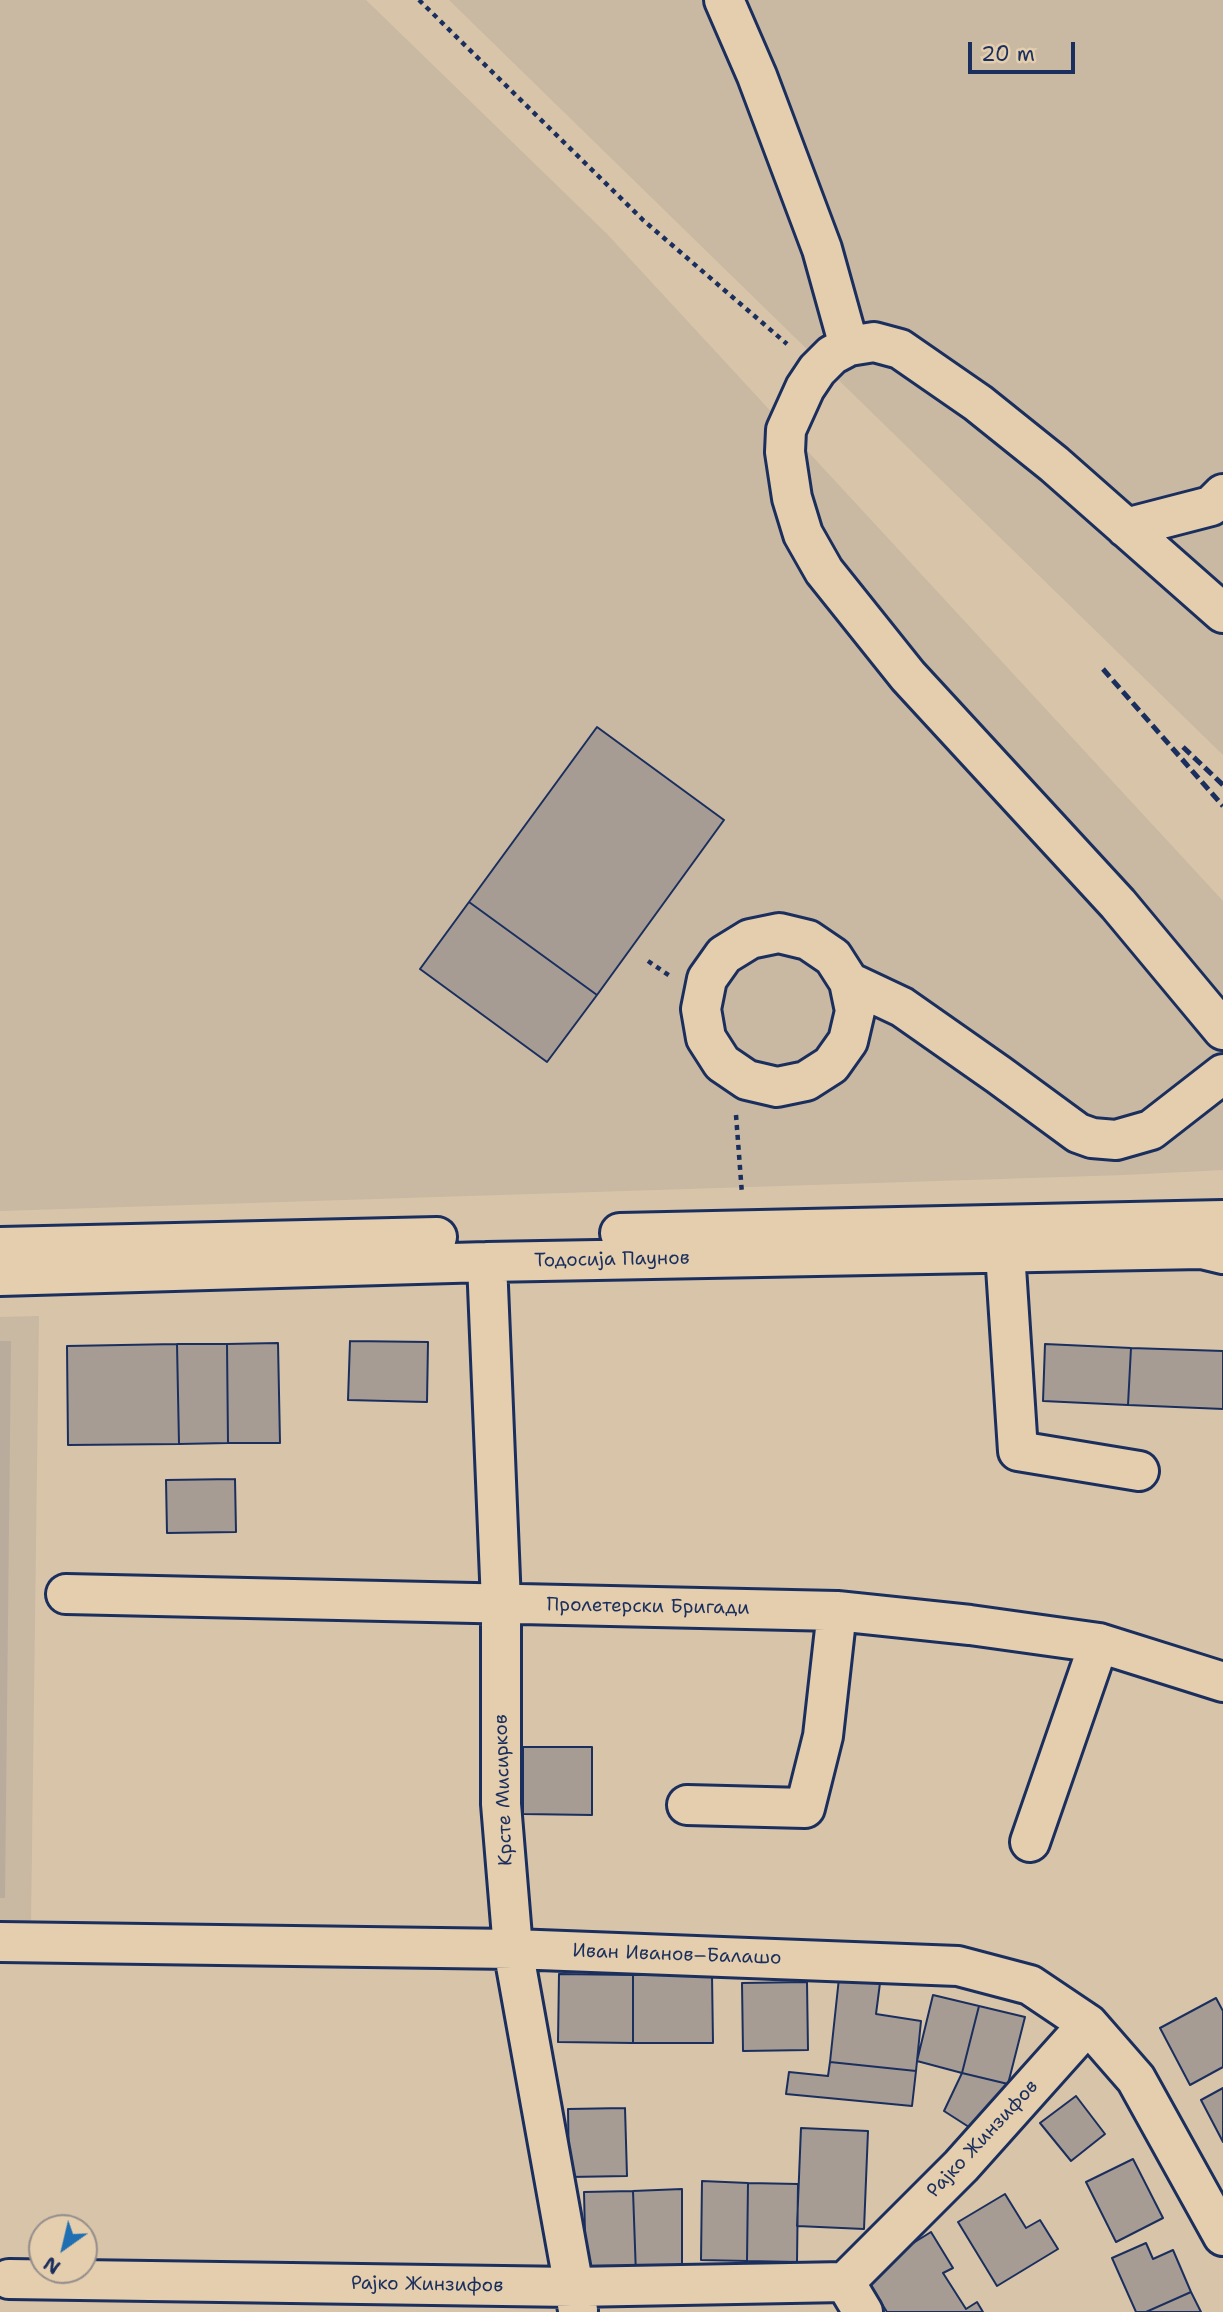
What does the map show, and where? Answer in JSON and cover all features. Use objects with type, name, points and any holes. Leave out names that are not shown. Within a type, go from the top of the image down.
[{"type":"street","points":[[724,0],[757,76],[822,249],[849,346]]},
{"type":"street","points":[[1223,613],[1054,464],[978,402],[900,349],[874,342],[849,346],[832,355],[817,370],[805,388],[786,430],[785,452],[792,498],[803,534],[824,571],[908,676],[1118,904],[1223,1030]]},
{"type":"street","points":[[1126,528],[1219,505]]},
{"type":"street","points":[[849,982],[902,1007],[1078,1133],[1092,1138],[1115,1140],[1151,1130],[1223,1074]]},
{"type":"street","name":"Тодосија Паунов","points":[[0,1247],[1223,1220]]},
{"type":"street","name":"Тодосија Паунов","points":[[0,1276],[487,1262],[1005,1252],[1202,1249],[1223,1254]]},
{"type":"street","points":[[1005,1252],[1018,1451],[1139,1471]]},
{"type":"street","name":"Крсте Мисирков","points":[[487,1262],[501,1603],[501,1804],[513,1949],[576,2299]]},
{"type":"street","name":"Пролетерски Бригади","points":[[66,1594],[837,1611],[970,1625],[1098,1643],[1223,1682]]},
{"type":"street","points":[[687,1805],[805,1808],[823,1736],[837,1611]]},
{"type":"street","points":[[1030,1842],[1098,1643]]},
{"type":"street","name":"Иван Иванов–Балашо","points":[[0,1942],[513,1949],[958,1965],[1030,1986],[1088,2024],[1136,2079],[1223,2236]]},
{"type":"street","name":"Рајко Жинзифов","points":[[9,2279],[576,2299],[854,2297],[961,2166],[1088,2024]]},
{"type":"path","points":[[419,0],[643,220],[787,344]]},
{"type":"path","points":[[738,1136],[742,1202]]},
{"type":"shaded area","points":[[0,0],[366,0],[607,234],[1223,901],[1223,1170],[0,1211]]},
{"type":"shaded area","points":[[449,0],[1223,0],[1223,755]]},
{"type":"shaded area","points":[[39,1316],[31,1922],[0,1922],[0,1317]]},
{"type":"shaded area","points":[[0,1341],[11,1341],[5,1898],[0,1898]]},
{"type":"building","points":[[597,727],[724,820],[597,995],[469,902]]},
{"type":"building","points":[[469,902],[597,995],[547,1062],[420,969]]},
{"type":"building","points":[[350,1341],[428,1342],[427,1402],[348,1400]]},
{"type":"building","points":[[278,1343],[280,1443],[228,1443],[227,1344]]},
{"type":"building","points":[[177,1344],[179,1444],[68,1445],[67,1346]]},
{"type":"building","points":[[177,1344],[227,1344],[228,1443],[179,1444]]},
{"type":"building","points":[[1045,1344],[1131,1348],[1128,1405],[1043,1401]]},
{"type":"building","points":[[1131,1348],[1223,1351],[1223,1409],[1128,1405]]},
{"type":"building","points":[[235,1479],[236,1532],[167,1533],[166,1480]]},
{"type":"building","points":[[523,1747],[592,1747],[592,1815],[523,1814]]},
{"type":"building","points":[[559,1974],[633,1975],[633,2043],[558,2042]]},
{"type":"building","points":[[633,1975],[712,1975],[713,2043],[633,2043]]},
{"type":"building","points":[[839,1978],[880,1983],[876,2014],[921,2021],[916,2071],[830,2062]]},
{"type":"building","points":[[807,1982],[808,2050],[743,2051],[742,1983]]},
{"type":"building","points":[[933,1995],[979,2006],[962,2073],[917,2061]]},
{"type":"building","points":[[1216,1998],[1223,2011],[1223,2067],[1190,2085],[1160,2028]]},
{"type":"building","points":[[979,2006],[1025,2017],[1008,2084],[962,2073]]},
{"type":"building","points":[[830,2062],[916,2071],[912,2106],[786,2094],[789,2072],[828,2076]]},
{"type":"building","points":[[962,2073],[1008,2084],[972,2129],[944,2111]]},
{"type":"building","points":[[1223,2088],[1223,2142],[1201,2100]]},
{"type":"building","points":[[1076,2096],[1105,2134],[1071,2161],[1040,2123]]},
{"type":"building","points":[[625,2108],[627,2176],[569,2177],[568,2109]]},
{"type":"building","points":[[801,2128],[868,2131],[864,2229],[797,2226]]},
{"type":"building","points":[[1133,2159],[1163,2218],[1116,2242],[1086,2182]]},
{"type":"building","points":[[702,2181],[748,2183],[747,2261],[701,2260]]},
{"type":"building","points":[[748,2183],[798,2184],[797,2262],[747,2261]]},
{"type":"building","points":[[682,2189],[682,2275],[636,2275],[633,2191]]},
{"type":"building","points":[[633,2191],[636,2275],[586,2277],[584,2192]]},
{"type":"building","points":[[1005,2194],[1026,2228],[1040,2220],[1058,2249],[997,2286],[958,2222]]},
{"type":"building","points":[[931,2232],[953,2268],[943,2273],[966,2309],[977,2302],[983,2312],[887,2312],[863,2274]]},
{"type":"building","points":[[1146,2243],[1153,2259],[1173,2250],[1191,2292],[1146,2312],[1136,2312],[1112,2258]]},
{"type":"building","points":[[1191,2292],[1201,2312],[1146,2312]]},
{"type":"railway","points":[[1103,669],[1223,806]]},
{"type":"railway","points":[[1183,747],[1223,785]]}]
